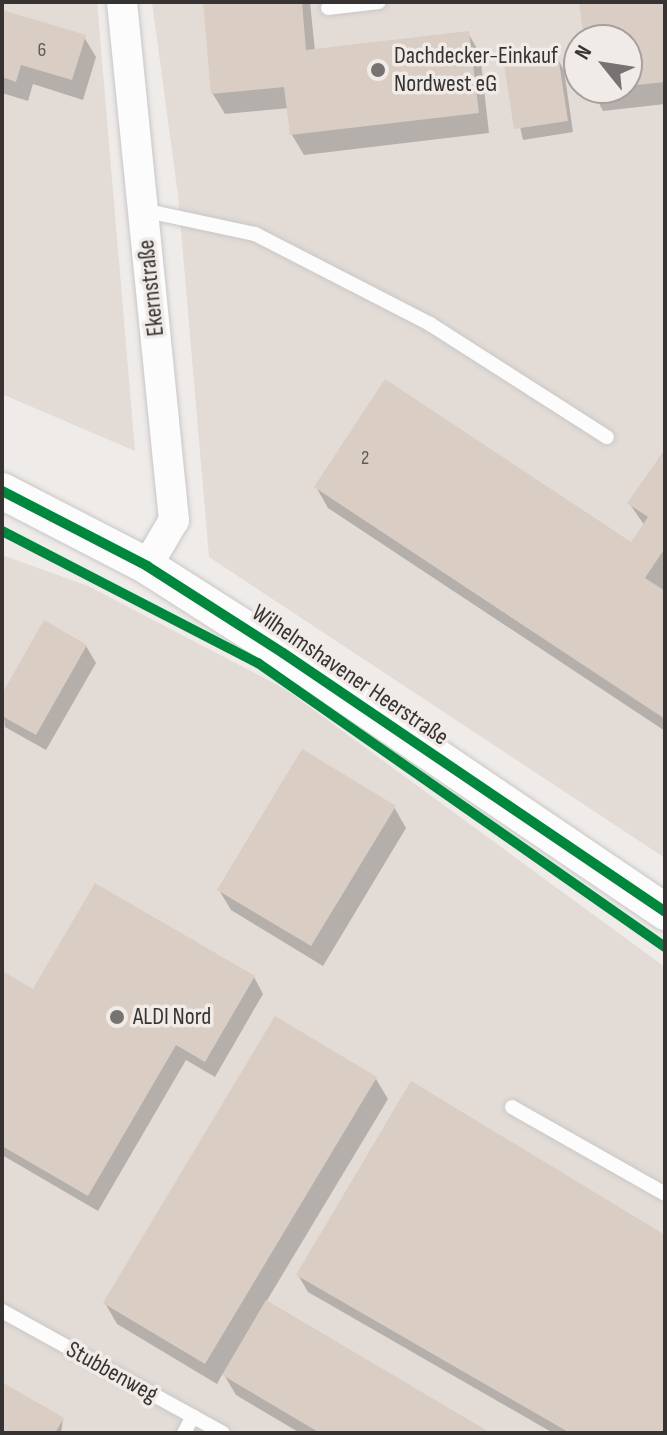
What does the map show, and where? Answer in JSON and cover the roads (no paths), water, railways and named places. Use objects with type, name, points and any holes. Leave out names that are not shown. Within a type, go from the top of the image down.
[{"type":"street","name":"Ekernstraße","points":[[122,2],[174,520],[147,566]]},
{"type":"street","name":"Wilhelmshavener Heerstraße","points":[[2,491],[147,566],[665,912]]},
{"type":"lane","points":[[328,8],[379,2]]},
{"type":"lane","points":[[143,210],[255,234],[430,324],[607,437]]},
{"type":"lane","points":[[512,1107],[665,1194]]},
{"type":"lane","name":"Stubbenweg","points":[[2,1311],[223,1433]]},
{"type":"lane","points":[[184,1433],[193,1416]]},
{"type":"place","name":"Dachdecker-Einkauf Nordwest eG","points":[[378,70]]},
{"type":"place","name":"ALDI Nord","points":[[117,1017]]}]
